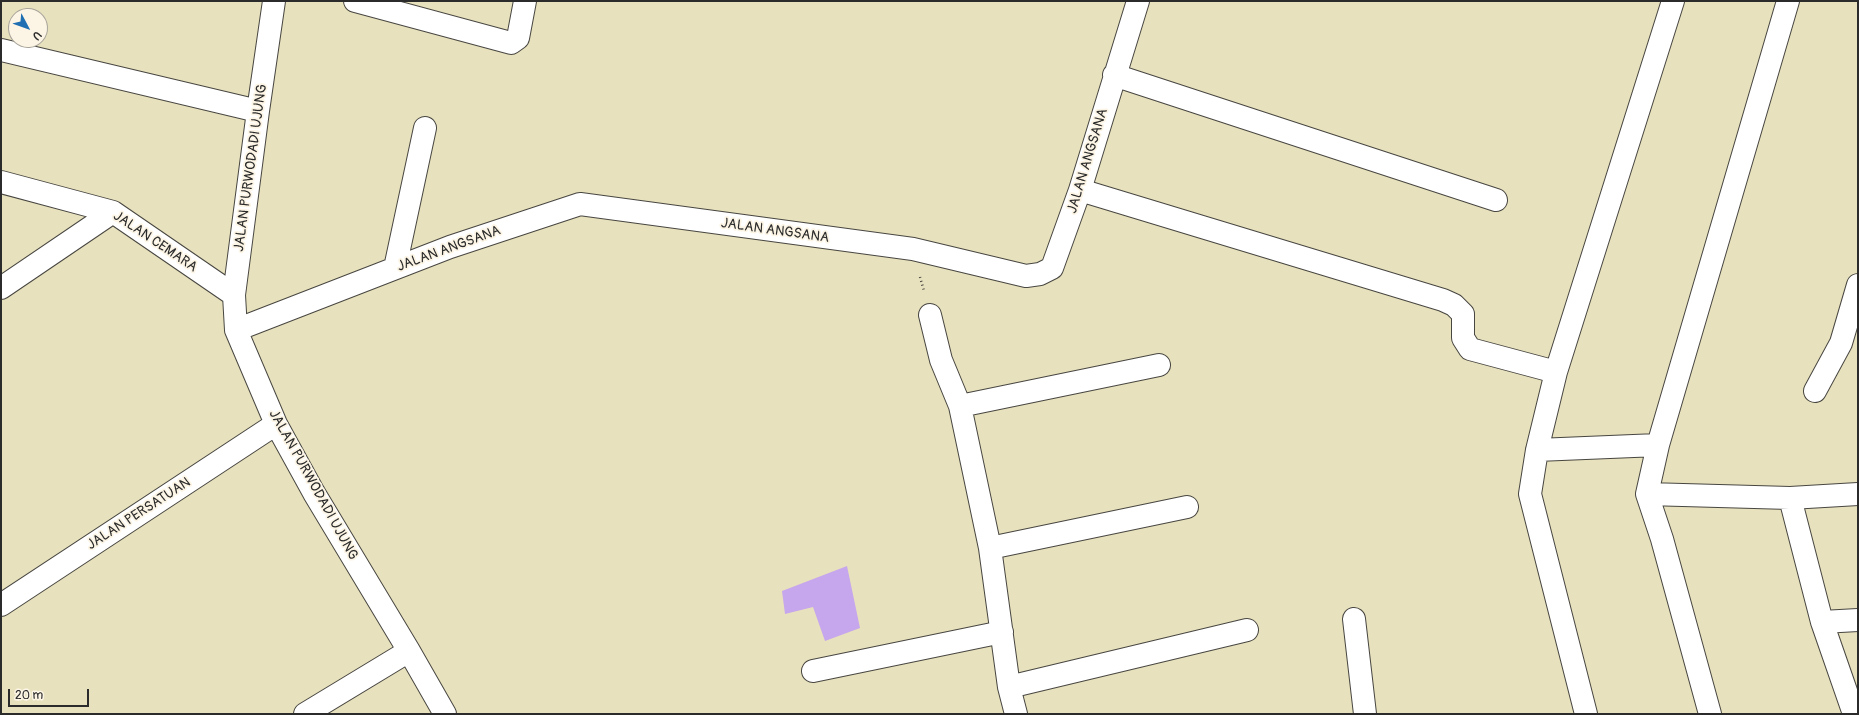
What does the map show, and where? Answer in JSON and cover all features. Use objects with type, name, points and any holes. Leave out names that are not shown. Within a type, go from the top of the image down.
[{"type":"street","points":[[355,1],[403,7],[511,43],[518,38],[525,1]]},
{"type":"street","name":"JALAN ANGSANA","points":[[236,330],[450,247],[580,204],[913,249],[1026,276],[1040,274],[1052,268],[1080,190],[1114,75],[1138,1]]},
{"type":"street","points":[[1586,714],[1530,494],[1537,450],[1556,372],[1673,1]]},
{"type":"street","points":[[1710,714],[1662,539],[1647,494],[1658,445],[1788,1]]},
{"type":"street","name":"JALAN PURWODADI UJUNG","points":[[270,2],[258,111],[234,295],[236,330],[276,424],[314,493],[410,651],[445,714]]},
{"type":"street","points":[[1,50],[258,111]]},
{"type":"street","points":[[1114,75],[1496,200]]},
{"type":"street","points":[[395,268],[425,128]]},
{"type":"street","name":"JALAN CEMARA","points":[[1,182],[113,212],[234,295]]},
{"type":"street","points":[[1080,190],[1443,300],[1454,305],[1463,314],[1463,338],[1470,349],[1556,372]]},
{"type":"street","points":[[1,288],[113,212]]},
{"type":"street","points":[[1815,391],[1850,343],[1858,285]]},
{"type":"street","points":[[930,315],[941,360],[960,406],[990,548],[1009,687],[1016,714]]},
{"type":"street","points":[[960,406],[1159,365]]},
{"type":"street","name":"JALAN PERSATUAN","points":[[1,605],[276,424]]},
{"type":"street","points":[[1537,450],[1658,445]]},
{"type":"street","points":[[1647,494],[1790,498],[1858,494]]},
{"type":"street","points":[[1790,498],[1822,622],[1854,714]]},
{"type":"street","points":[[990,548],[1187,507]]},
{"type":"street","points":[[1354,619],[1365,714]]},
{"type":"street","points":[[1822,622],[1858,620]]},
{"type":"street","points":[[1009,687],[1247,630]]},
{"type":"street","points":[[813,671],[1002,632]]},
{"type":"street","points":[[305,714],[410,651]]},
{"type":"path","points":[[913,249],[930,315]]},
{"type":"building","points":[[847,566],[860,628],[825,641],[813,607],[785,614],[782,591]]}]
